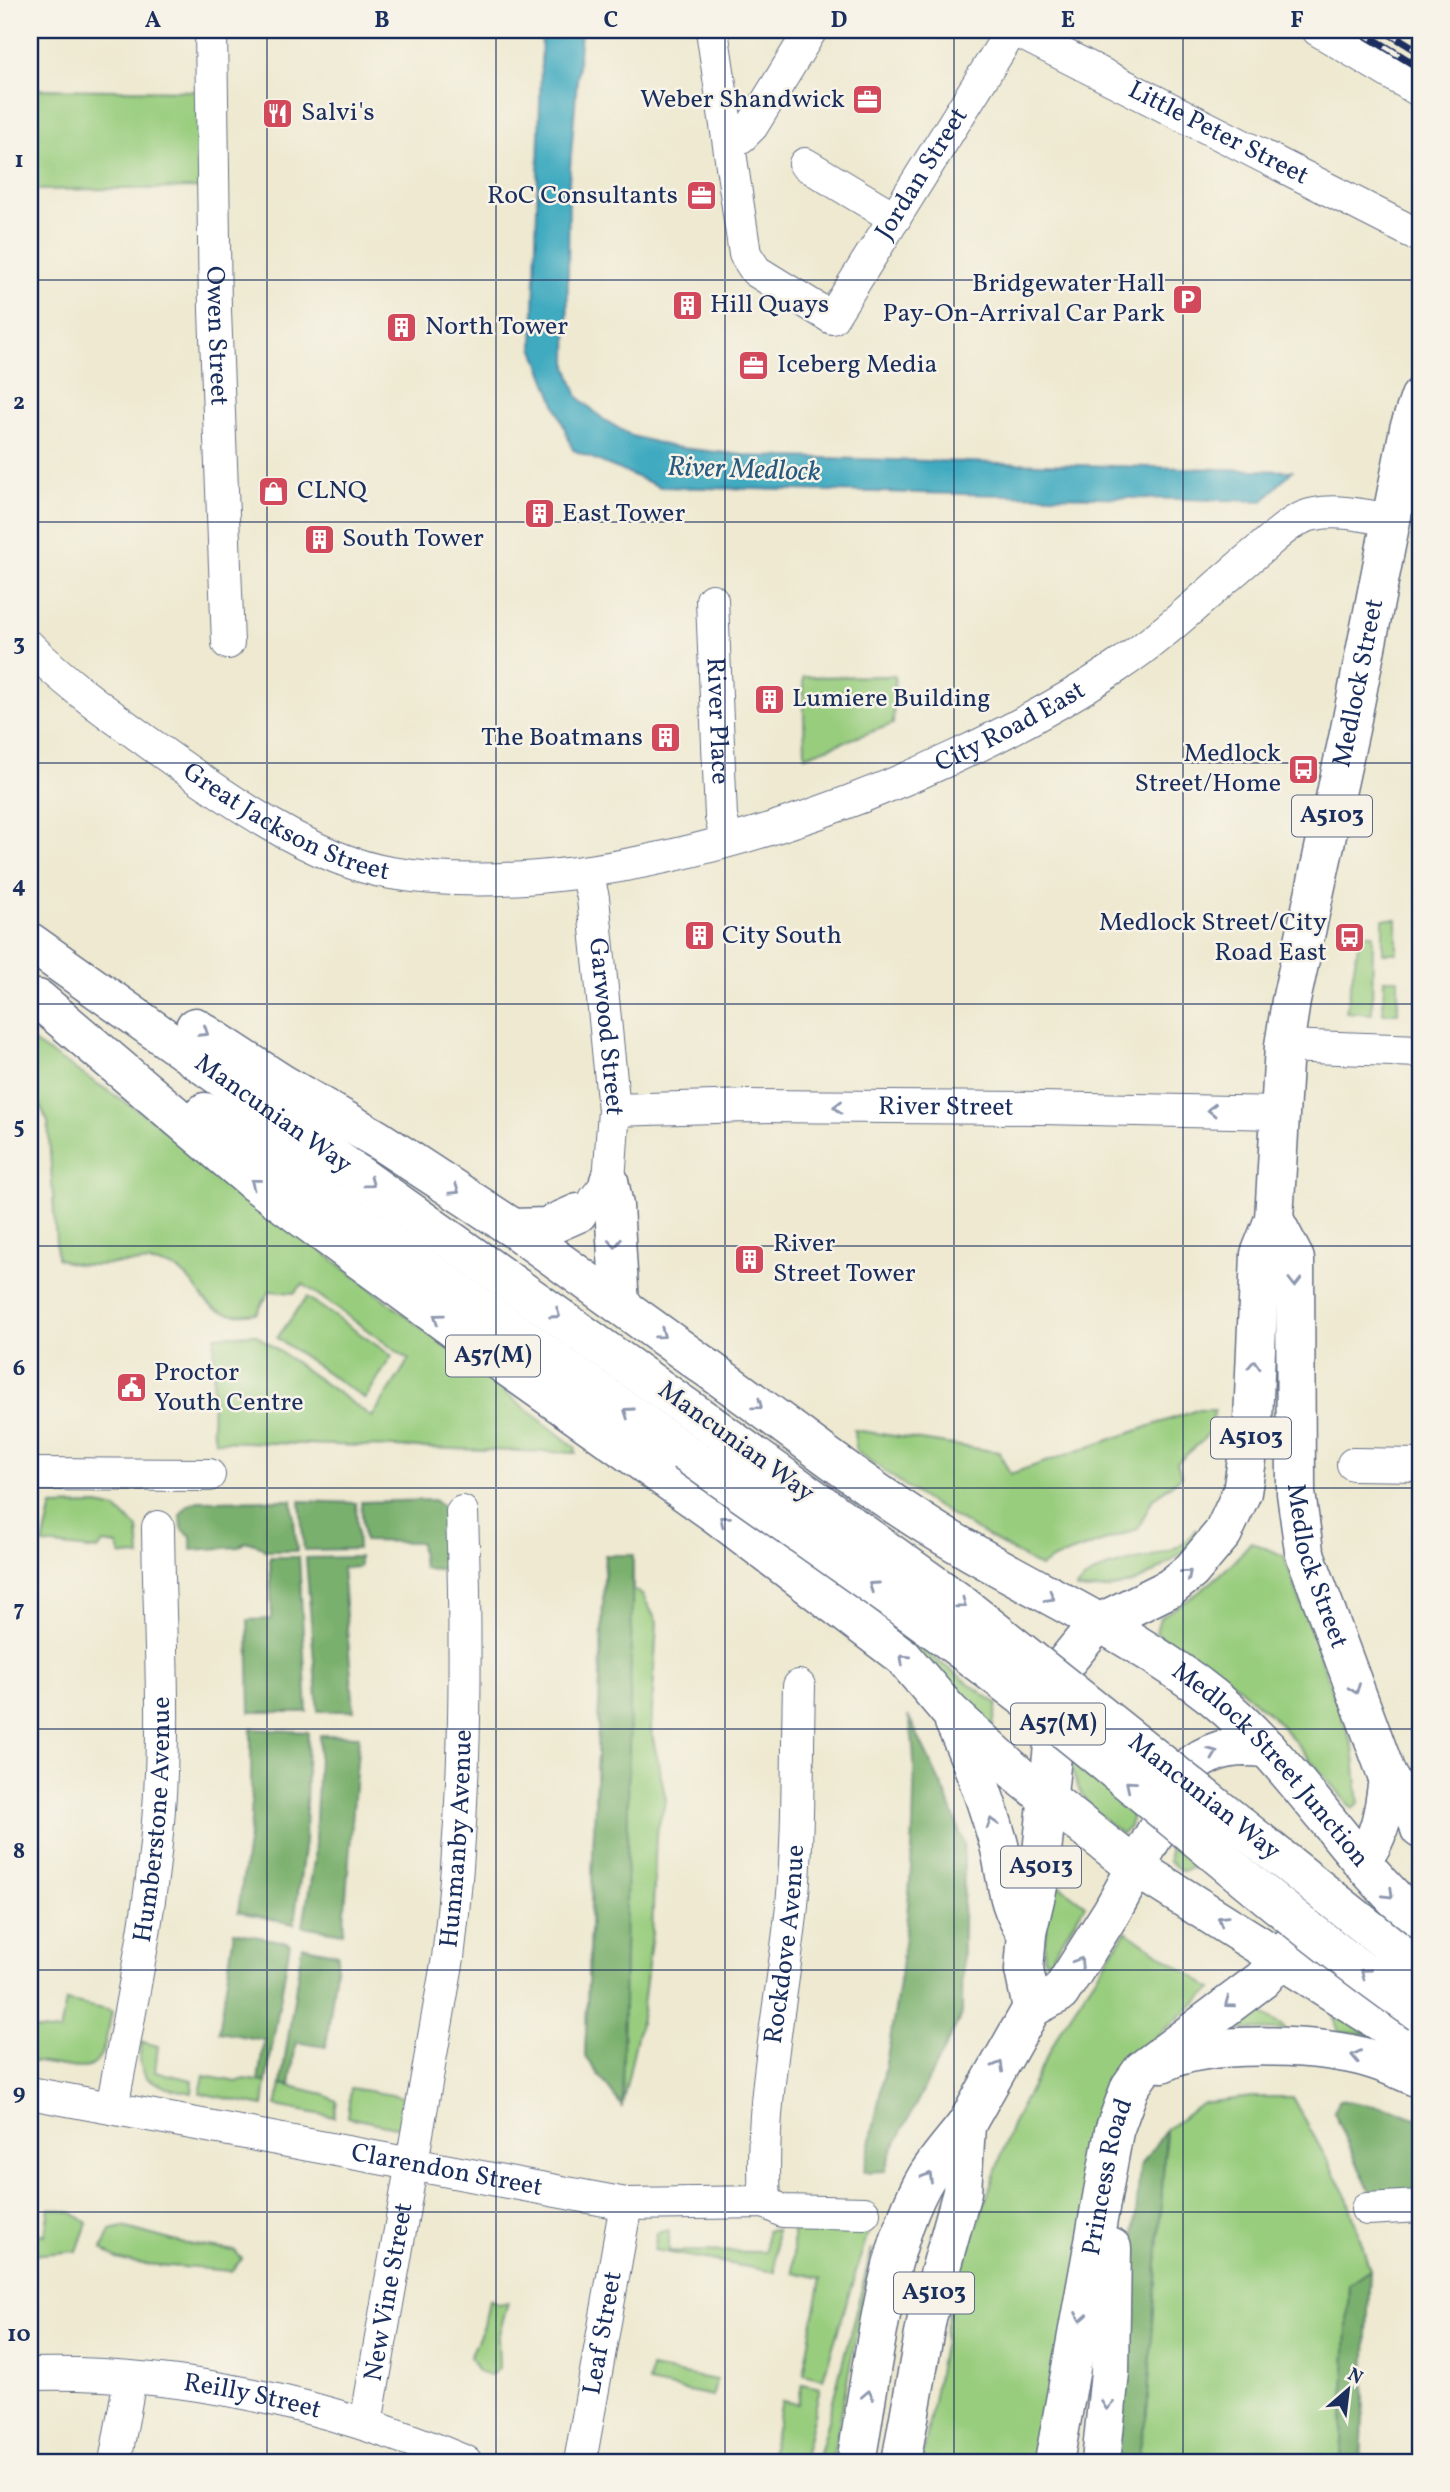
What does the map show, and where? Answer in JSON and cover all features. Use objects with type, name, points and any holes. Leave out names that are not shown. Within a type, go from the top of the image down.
[{"type":"main road","name":"Medlock Street","points":[[1113,1617],[1170,1588],[1207,1554],[1223,1533],[1242,1492],[1253,1420],[1260,1254],[1274,1219],[1284,1046],[1409,429],[1420,397]]},
{"type":"main road","name":"A57(M)","points":[[32,944],[142,992],[281,1083],[377,1139],[513,1228],[620,1305]]},
{"type":"main road","name":"Mancunian Way","points":[[32,944],[971,1611],[1420,1969]]},
{"type":"main road","name":"A57(M)","points":[[34,996],[255,1183],[461,1334],[714,1513],[903,1657],[948,1710],[1048,1799]]},
{"type":"main road","name":"Mancunian Way","points":[[34,996],[258,1149],[947,1638],[1061,1727],[1291,1916],[1420,2013]]},
{"type":"main road","points":[[609,1181],[614,1206],[620,1305]]},
{"type":"main road","points":[[513,1228],[546,1227],[578,1213]]},
{"type":"main road","name":"Medlock Street","points":[[1274,1219],[1295,1259],[1296,1493],[1304,1550],[1388,1778],[1382,1816],[1373,1846],[1361,1861]]},
{"type":"main road","name":"Medlock Street Junction","points":[[620,1305],[930,1528],[1113,1617],[1212,1697],[1267,1748],[1361,1861],[1279,1957]]},
{"type":"main road","name":"A5013","points":[[1027,1933],[1039,1882],[1061,1668],[1113,1617]]},
{"type":"main road","name":"A57(M)","points":[[948,1710],[985,1798],[998,1843],[1010,1904],[1016,1919],[1027,1933]]},
{"type":"main road","name":"A5103","points":[[901,2462],[927,2318],[962,2192],[966,2125],[1032,2008],[1060,1993],[1112,1911],[1193,1764],[1212,1751],[1247,1746],[1267,1748]]},
{"type":"main road","points":[[1388,1778],[1417,1818],[1420,1829]]},
{"type":"main road","points":[[1048,1799],[1135,1867],[1420,2047]]},
{"type":"main road","points":[[1361,1861],[1391,1897],[1420,1923]]},
{"type":"main road","points":[[1027,1933],[1024,1970],[1032,2008]]},
{"type":"main road","name":"Princess Road","points":[[1054,2462],[1114,2130],[1130,2087],[1142,2070],[1165,2050],[1264,1979],[1279,1957]]},
{"type":"main road","points":[[1130,2087],[1167,2061],[1194,2050],[1241,2047],[1359,2056],[1420,2079]]},
{"type":"main road","points":[[856,2462],[891,2270],[902,2235],[926,2177],[966,2125]]},
{"type":"main road","points":[[1101,2462],[1110,2372],[1110,2153]]},
{"type":"street","name":"Owen Street","points":[[211,30],[215,311],[228,643]]},
{"type":"street","points":[[712,30],[729,140],[741,137],[752,126],[811,30]]},
{"type":"street","name":"Jordan Street","points":[[729,140],[745,254],[756,271],[832,318],[1014,30]]},
{"type":"street","name":"Little Peter Street","points":[[1014,30],[1420,236]]},
{"type":"street","points":[[1319,30],[1420,91]]},
{"type":"street","points":[[805,164],[895,218]]},
{"type":"street","name":"City Road East","points":[[587,872],[727,841],[912,776],[999,737],[1141,651],[1291,523],[1302,518],[1341,513],[1391,520]]},
{"type":"street","name":"River Place","points":[[712,600],[721,817],[727,841]]},
{"type":"street","name":"Great Jackson Street","points":[[30,646],[105,711],[209,786],[258,818],[342,857],[388,873],[487,881],[587,872]]},
{"type":"street","name":"Garwood Street","points":[[587,872],[593,898],[614,1110],[609,1181]]},
{"type":"street","points":[[1284,1046],[1420,1051]]},
{"type":"street","name":"River Street","points":[[614,1110],[748,1106],[1280,1113]]},
{"type":"street","points":[[578,1213],[595,1199],[609,1181]]},
{"type":"street","points":[[1353,1464],[1420,1465]]},
{"type":"street","points":[[30,1474],[209,1475]]},
{"type":"street","name":"Hunmanby Avenue","points":[[413,2162],[449,1958],[462,1824],[465,1642],[462,1512]]},
{"type":"street","name":"Humberstone Avenue","points":[[112,2108],[150,1897],[159,1818],[162,1725],[159,1527]]},
{"type":"street","name":"Rockdove Avenue","points":[[765,2202],[761,2147],[766,2087],[785,1968],[796,1840],[799,1686]]},
{"type":"street","name":"Clarendon Street","points":[[30,2093],[413,2162],[626,2204],[765,2202],[783,2211],[864,2213]]},
{"type":"street","name":"New Vine Street","points":[[366,2423],[413,2162]]},
{"type":"street","name":"Leaf Street","points":[[580,2462],[626,2204]]},
{"type":"street","points":[[1367,2209],[1420,2206]]},
{"type":"street","name":"Reilly Street","points":[[30,2374],[130,2379],[247,2393],[366,2423],[466,2462]]},
{"type":"street","points":[[116,2462],[130,2379]]},
{"type":"green space","points":[[30,89],[199,91],[202,188],[30,190]]},
{"type":"green space","points":[[895,676],[893,724],[805,756],[803,677]]},
{"type":"green space","points":[[1383,919],[1397,919],[1397,953],[1383,953]]},
{"type":"green space","points":[[1360,934],[1373,934],[1372,1014],[1346,1012]]},
{"type":"green space","points":[[1384,979],[1398,979],[1398,1013],[1383,1013]]},
{"type":"green space","points":[[30,1040],[153,1120],[575,1447],[576,1453],[216,1441],[212,1428],[215,1336],[255,1334],[372,1417],[409,1360],[303,1284],[294,1293],[270,1291],[257,1313],[237,1314],[222,1312],[212,1306],[182,1273],[171,1267],[142,1262],[84,1265],[57,1258],[48,1122],[30,1085]]},
{"type":"green space","points":[[307,1297],[392,1356],[365,1399],[277,1338]]},
{"type":"green space","points":[[1197,1410],[1215,1410],[1209,1432],[1177,1463],[1182,1476],[1152,1500],[1138,1529],[1056,1558],[1040,1567],[924,1499],[856,1451],[854,1430],[999,1452],[1010,1474]]},
{"type":"green space","points":[[716,1499],[997,1704],[993,1726]]},
{"type":"green space","points":[[292,1500],[297,1551],[266,1551],[255,1543],[245,1542],[239,1547],[191,1550],[191,1536],[181,1528],[180,1515],[188,1505],[198,1501]]},
{"type":"green space","points":[[434,1500],[447,1510],[451,1570],[423,1568],[420,1542],[364,1541],[361,1502]]},
{"type":"green space","points":[[300,1501],[356,1503],[358,1549],[304,1550]]},
{"type":"green space","points":[[98,1505],[116,1509],[138,1528],[140,1557],[121,1555],[117,1545],[103,1543],[98,1550],[43,1544],[52,1506]]},
{"type":"green space","points":[[1195,1530],[1204,1533],[1176,1558],[1146,1577],[1114,1588],[1076,1589],[1087,1578],[1101,1570],[1170,1550],[1185,1542]]},
{"type":"green space","points":[[1251,1542],[1284,1556],[1353,1748],[1359,1804],[1352,1809],[1279,1723],[1240,1688],[1156,1633],[1160,1617],[1209,1584],[1231,1565]]},
{"type":"green space","points":[[605,1555],[633,1555],[633,1589],[643,1596],[657,1622],[651,1729],[666,1800],[656,1834],[652,1933],[642,2013],[622,2106],[585,2057]]},
{"type":"green space","points":[[605,1555],[633,1555],[622,2106],[585,2057]]},
{"type":"green space","points":[[270,1557],[299,1557],[307,1712],[250,1712],[248,1620],[272,1619]]},
{"type":"green space","points":[[359,1557],[359,1567],[342,1568],[354,1711],[318,1711],[306,1558]]},
{"type":"green space","points":[[908,1715],[947,1797],[964,1844],[962,2014],[890,2155],[885,2171],[864,2172],[889,2044],[907,1914],[914,1785],[913,1742]]},
{"type":"green space","points":[[251,1729],[308,1732],[305,1841],[294,1924],[238,1912],[251,1821]]},
{"type":"green space","points":[[320,1735],[359,1736],[343,1933],[303,1926],[314,1861]]},
{"type":"green space","points":[[1071,1755],[1132,1807],[1130,1827],[1122,1834],[1086,1801],[1080,1792],[1072,1769]]},
{"type":"green space","points":[[1174,1840],[1237,1892],[1195,1867],[1182,1871],[1169,1862],[1169,1849]]},
{"type":"green space","points":[[1049,1878],[1085,1905],[1049,1961],[1044,1959]]},
{"type":"green space","points":[[1126,1931],[1212,1989],[1137,2053],[1038,2462],[922,2462],[952,2296],[1012,2125],[1061,2029]]},
{"type":"green space","points":[[234,1932],[290,1943],[266,2082],[258,2081],[264,2040],[219,2032]]},
{"type":"green space","points":[[302,1946],[338,1954],[326,2047],[296,2042],[290,2086],[281,2084]]},
{"type":"green space","points":[[66,2001],[112,2011],[98,2060],[91,2066],[82,2068],[30,2061],[30,2029],[60,2032]]},
{"type":"green space","points":[[1253,2008],[1285,2030],[1234,2029],[1233,2026]]},
{"type":"green space","points":[[1332,2013],[1373,2035],[1339,2032]]},
{"type":"green space","points":[[142,2042],[158,2046],[155,2072],[193,2080],[192,2093],[167,2088],[146,2078],[139,2061]]},
{"type":"green space","points":[[204,2076],[237,2082],[244,2079],[266,2082],[263,2106],[200,2093]]},
{"type":"green space","points":[[281,2084],[320,2093],[337,2101],[334,2117],[276,2106]]},
{"type":"green space","points":[[351,2088],[410,2098],[406,2123],[395,2127],[347,2117]]},
{"type":"green space","points":[[1252,2097],[1292,2097],[1346,2194],[1370,2270],[1349,2285],[1341,2462],[1137,2462],[1147,2412],[1166,2130],[1203,2103]]},
{"type":"green space","points":[[1339,2100],[1392,2109],[1420,2120],[1420,2192],[1371,2194],[1334,2112]]},
{"type":"green space","points":[[1166,2130],[1147,2412],[1137,2462],[1111,2462],[1124,2361],[1140,2166]]},
{"type":"green space","points":[[49,2208],[73,2213],[87,2223],[77,2251],[30,2255],[30,2232],[45,2235]]},
{"type":"green space","points":[[870,2226],[823,2379],[803,2374],[821,2278],[793,2272],[793,2230]]},
{"type":"green space","points":[[123,2227],[181,2243],[235,2251],[242,2259],[231,2271],[133,2263],[117,2259],[102,2249],[110,2230]]},
{"type":"green space","points":[[669,2230],[669,2251],[766,2252],[767,2231],[776,2230],[775,2272],[654,2250],[657,2233]]},
{"type":"green space","points":[[872,2249],[832,2462],[817,2462]]},
{"type":"green space","points":[[1370,2270],[1361,2462],[1341,2462],[1349,2284]]},
{"type":"green space","points":[[489,2299],[499,2304],[508,2302],[498,2337],[499,2369],[489,2376],[478,2372],[470,2357],[484,2326]]},
{"type":"green space","points":[[651,2368],[716,2380],[713,2396],[648,2383]]},
{"type":"green space","points":[[802,2384],[820,2388],[803,2462],[769,2462],[782,2401],[798,2404]]},
{"type":"water","name":"River Medlock","points":[[542,30],[581,30],[569,181],[567,366],[578,397],[603,419],[632,436],[673,447],[752,456],[1292,471],[1263,501],[660,487],[573,450],[533,347]]},
{"type":"railway","points":[[1358,30],[1420,68]]},
{"type":"railway","points":[[1384,30],[1420,52]]},
{"type":"place","name":"Weber Shandwick","points":[[868,100]]},
{"type":"place","name":"Salvi's","points":[[278,113]]},
{"type":"place","name":"RoC Consultants","points":[[701,196]]},
{"type":"place","name":"Bridgewater Hall Pay-On-Arrival Car Park","points":[[1188,299]]},
{"type":"place","name":"Hill Quays","points":[[687,305]]},
{"type":"place","name":"North Tower","points":[[402,327]]},
{"type":"place","name":"Iceberg Media","points":[[754,365]]},
{"type":"place","name":"CLNQ","points":[[274,491]]},
{"type":"place","name":"East Tower","points":[[539,514]]},
{"type":"place","name":"South Tower","points":[[319,539]]},
{"type":"place","name":"Lumiere Building","points":[[769,699]]},
{"type":"place","name":"The Boatmans","points":[[666,738]]},
{"type":"place","name":"Medlock Street/Home","points":[[1304,769]]},
{"type":"place","name":"City South","points":[[699,936]]},
{"type":"place","name":"Medlock Street/City Road East","points":[[1350,938]]},
{"type":"place","name":"River Street Tower","points":[[750,1259]]},
{"type":"place","name":"Proctor Youth Centre","points":[[131,1388]]}]
